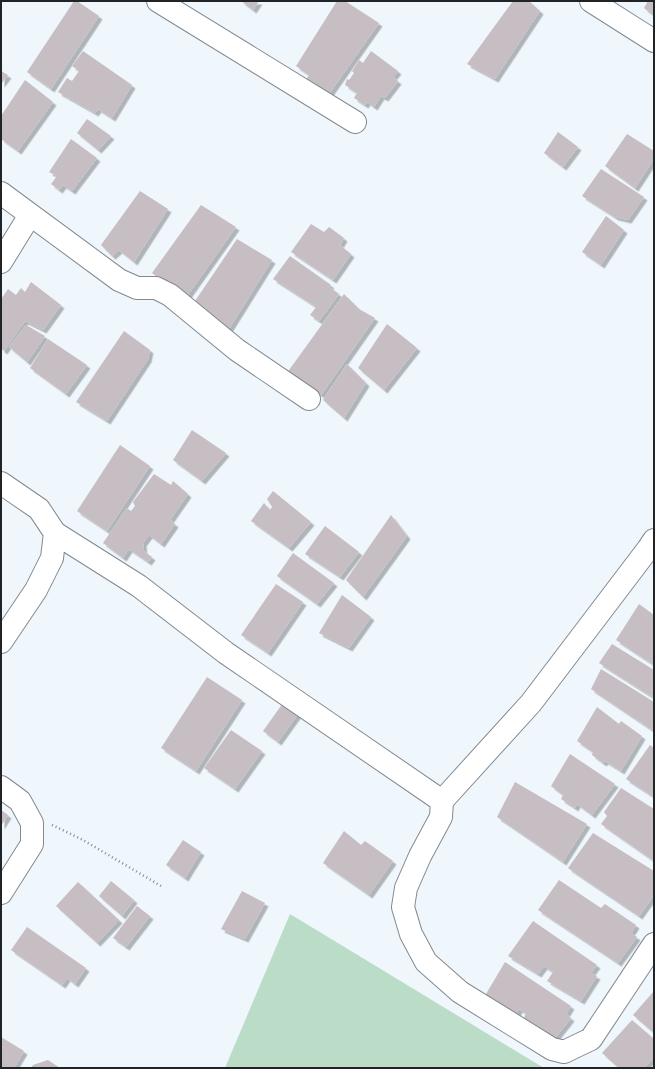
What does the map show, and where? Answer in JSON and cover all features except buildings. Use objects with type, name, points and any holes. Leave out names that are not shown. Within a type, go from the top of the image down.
[{"type":"street","points":[[158,1],[355,122]]},
{"type":"street","points":[[591,1],[654,42]]},
{"type":"street","points":[[1,193],[119,280],[137,288],[156,288],[170,295],[237,350],[309,399]]},
{"type":"street","points":[[1,262],[30,215]]},
{"type":"street","points":[[1,483],[39,509],[55,532],[139,586],[226,653],[442,801]]},
{"type":"street","points":[[1,642],[36,590],[52,558],[55,532]]},
{"type":"street","points":[[654,540],[531,703],[442,801],[441,817],[420,856],[406,888],[403,907],[411,934],[426,962],[460,992],[552,1049],[564,1052],[591,1038],[654,944]]},
{"type":"street","points":[[1,787],[20,801],[32,823],[32,844],[1,893]]},
{"type":"path","points":[[32,823],[54,826],[83,840],[161,886]]},
{"type":"green space","points":[[290,914],[544,1068],[225,1068]]}]
